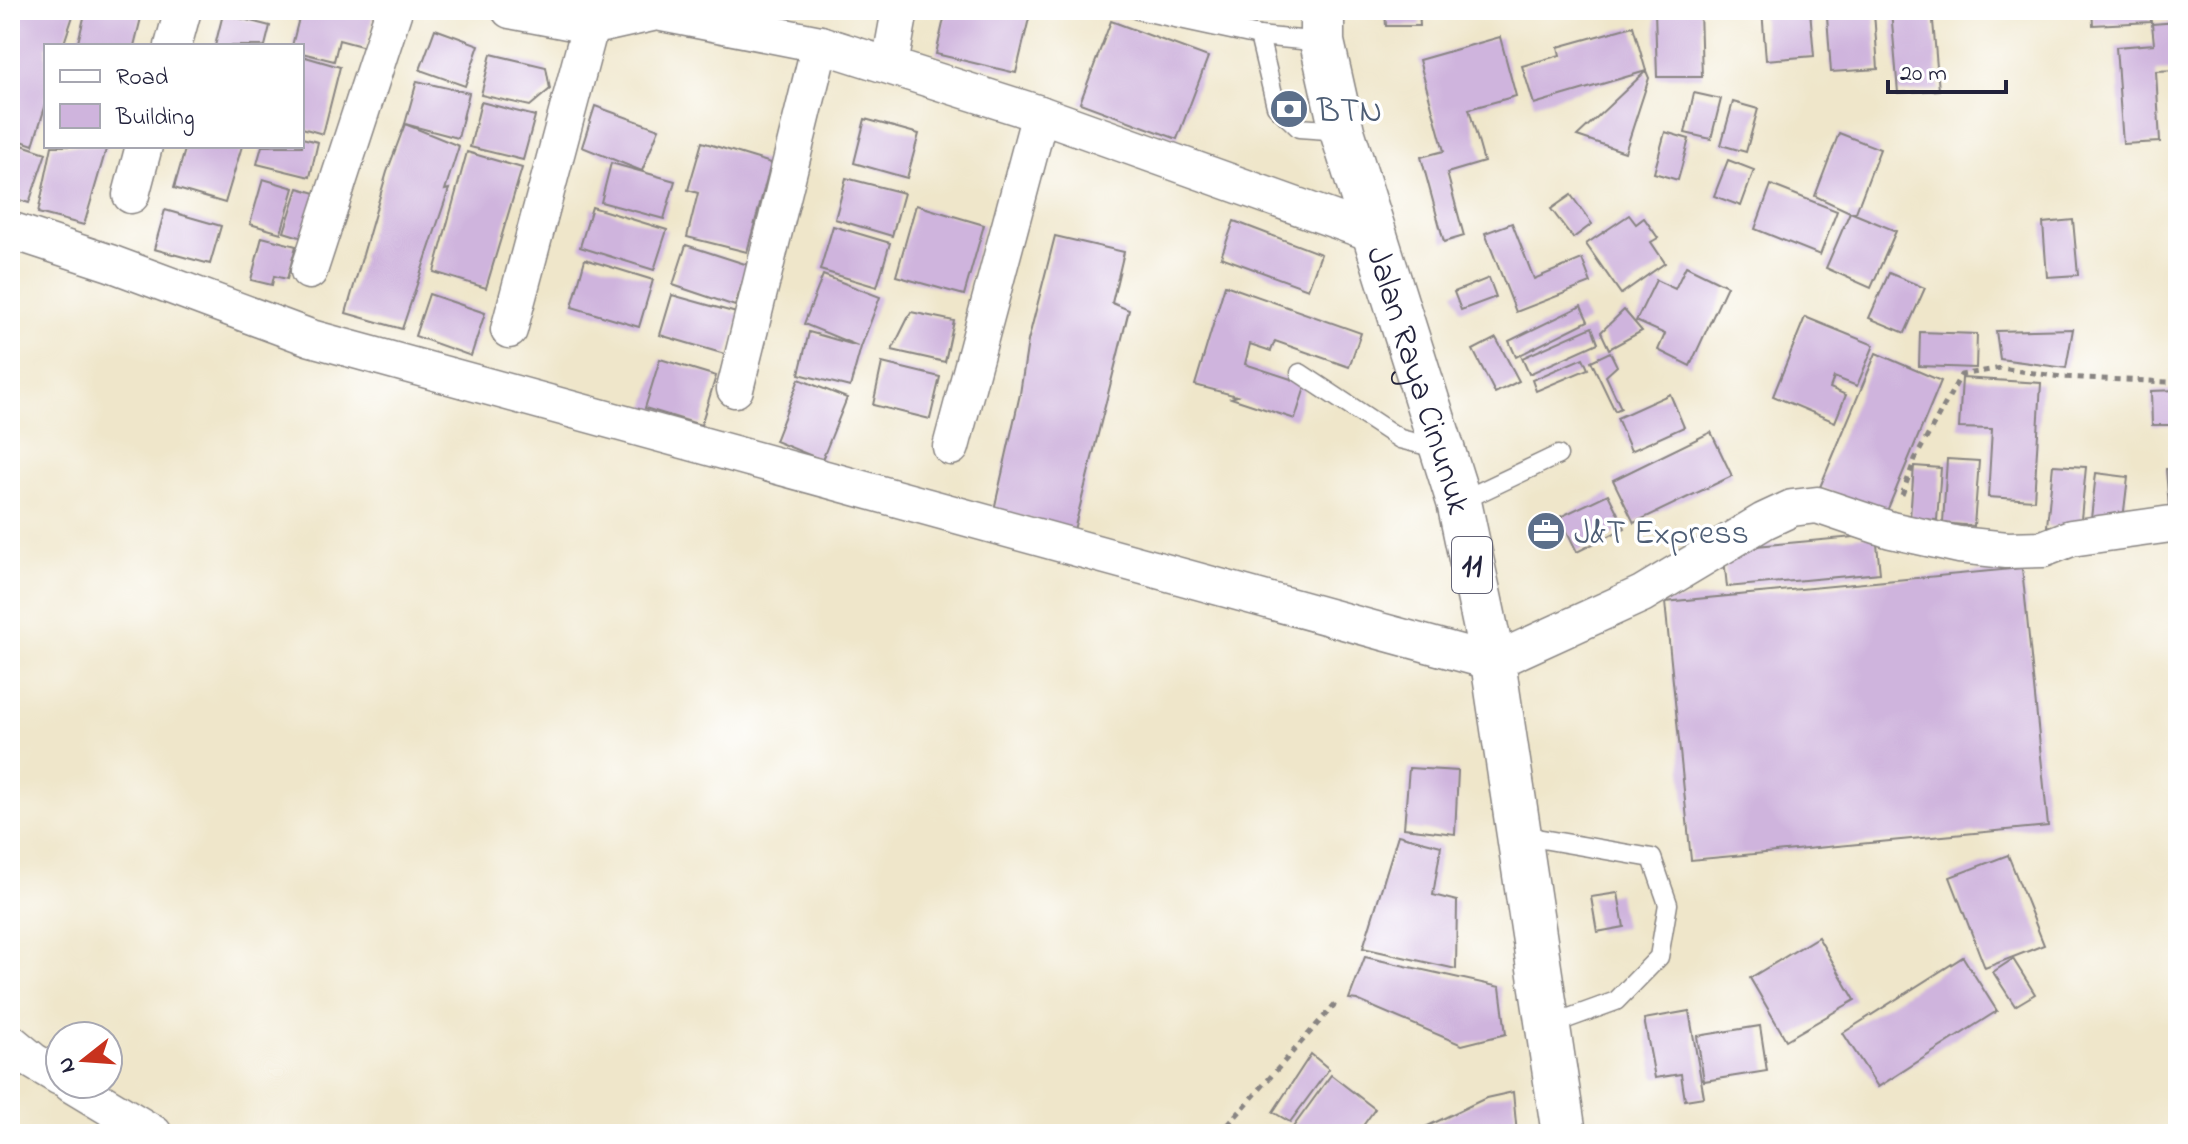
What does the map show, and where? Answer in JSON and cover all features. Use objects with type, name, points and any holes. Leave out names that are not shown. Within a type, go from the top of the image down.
[{"type":"highway","name":"Jalan Raya Cinunuk","points":[[1322,26],[1342,131],[1459,502],[1493,662],[1564,1134]]},
{"type":"street","points":[[174,44],[183,10]]},
{"type":"street","points":[[309,271],[394,10]]},
{"type":"street","points":[[510,10],[591,23],[613,23],[660,11],[820,44],[1040,114],[1372,233]]},
{"type":"street","points":[[890,65],[900,10]]},
{"type":"street","points":[[509,330],[591,23]]},
{"type":"street","points":[[735,389],[820,44]]},
{"type":"street","points":[[951,447],[1040,114]]},
{"type":"street","points":[[131,195],[143,148]]},
{"type":"street","points":[[10,230],[110,263],[311,338],[1493,662],[1642,594],[1764,521],[1792,508],[1817,505],[1891,530],[1959,545],[2007,550],[2043,549],[2071,538],[2178,523]]},
{"type":"street","points":[[10,1042],[44,1068]]},
{"type":"street","points":[[98,1100],[154,1134]]},
{"type":"lane","points":[[1138,10],[1259,36],[1322,26]]},
{"type":"lane","points":[[1259,36],[1276,106],[1299,128],[1342,131]]},
{"type":"lane","points":[[1300,373],[1400,439],[1443,449]]},
{"type":"lane","points":[[1459,502],[1558,455]]},
{"type":"lane","points":[[1519,835],[1652,858],[1668,904],[1659,957],[1616,1001],[1547,1026]]},
{"type":"path","points":[[1891,530],[1915,459],[1961,375],[2001,368],[2061,377],[2169,382],[2178,376]]},
{"type":"path","points":[[1220,1134],[1335,1004]]},
{"type":"building","points":[[10,10],[75,10],[64,44],[44,44],[44,110],[33,145],[10,137]]},
{"type":"building","points":[[86,10],[143,10],[134,44],[78,44]]},
{"type":"building","points":[[226,10],[259,10],[255,21]]},
{"type":"building","points":[[301,10],[374,10],[365,47],[339,40],[334,61],[304,54],[304,44],[292,44]]},
{"type":"building","points":[[946,10],[1031,10],[1016,73],[936,54]]},
{"type":"building","points":[[1385,10],[1419,10],[1420,26],[1386,26]]},
{"type":"building","points":[[1655,10],[1700,10],[1702,77],[1657,77]]},
{"type":"building","points":[[1762,10],[1810,10],[1814,56],[1766,60]]},
{"type":"building","points":[[1891,10],[1932,10],[1939,90],[1898,93]]},
{"type":"building","points":[[2013,10],[2044,10],[2044,12],[2013,14]]},
{"type":"building","points":[[2092,10],[2150,10],[2151,22],[2093,25]]},
{"type":"building","points":[[1874,12],[1878,69],[1831,72],[1827,16]]},
{"type":"building","points":[[223,14],[270,26],[266,44],[216,44]]},
{"type":"building","points":[[1111,21],[1208,57],[1177,139],[1080,103]]},
{"type":"building","points":[[2178,22],[2178,70],[2156,71],[2160,142],[2123,144],[2116,47],[2154,44],[2152,24]]},
{"type":"building","points":[[1633,26],[1646,71],[1534,104],[1522,66],[1560,55],[1558,47]]},
{"type":"building","points":[[435,29],[479,45],[465,86],[420,70]]},
{"type":"building","points":[[1500,37],[1516,96],[1469,109],[1484,162],[1447,173],[1464,236],[1444,242],[1421,157],[1444,151],[1419,60]]},
{"type":"building","points":[[491,54],[546,67],[550,89],[530,106],[481,95]]},
{"type":"building","points":[[304,57],[340,67],[323,134],[304,129]]},
{"type":"building","points":[[1646,71],[1649,78],[1625,152],[1577,136]]},
{"type":"building","points":[[417,81],[469,93],[458,138],[405,124]]},
{"type":"building","points":[[1694,93],[1721,99],[1711,139],[1685,133]]},
{"type":"building","points":[[481,102],[535,116],[523,160],[470,147]]},
{"type":"building","points":[[1733,102],[1758,109],[1746,152],[1721,145]]},
{"type":"building","points":[[595,106],[659,129],[642,171],[582,147]]},
{"type":"building","points":[[865,119],[919,134],[907,178],[854,163]]},
{"type":"building","points":[[405,124],[459,146],[445,190],[449,189],[402,329],[346,313],[387,172]]},
{"type":"building","points":[[1665,132],[1689,139],[1678,180],[1654,173]]},
{"type":"building","points":[[1839,133],[1880,149],[1856,212],[1815,196]]},
{"type":"building","points":[[304,138],[318,142],[310,177],[257,164],[261,148],[304,148]]},
{"type":"building","points":[[10,141],[46,153],[29,203],[10,197]]},
{"type":"building","points":[[702,142],[771,163],[747,252],[687,237],[698,193],[688,190]]},
{"type":"building","points":[[52,148],[106,148],[84,225],[38,213]]},
{"type":"building","points":[[185,148],[241,148],[225,203],[174,188]]},
{"type":"building","points":[[467,152],[522,168],[486,288],[434,272]]},
{"type":"building","points":[[1728,160],[1754,170],[1741,206],[1714,196]]},
{"type":"building","points":[[611,163],[675,181],[664,219],[601,202]]},
{"type":"building","points":[[846,178],[904,193],[892,236],[835,219]]},
{"type":"building","points":[[263,179],[294,188],[281,233],[250,224]]},
{"type":"building","points":[[1771,185],[1837,211],[1820,255],[1755,229]]},
{"type":"building","points":[[298,188],[329,197],[316,242],[284,232]]},
{"type":"building","points":[[1571,195],[1592,224],[1573,238],[1551,209]]},
{"type":"building","points":[[916,205],[984,225],[964,295],[896,276]]},
{"type":"building","points":[[592,207],[667,230],[654,270],[580,247]]},
{"type":"building","points":[[165,210],[221,226],[210,264],[154,249]]},
{"type":"building","points":[[1850,212],[1896,231],[1871,288],[1826,268]]},
{"type":"building","points":[[1629,215],[1636,224],[1644,218],[1658,238],[1651,242],[1665,263],[1621,294],[1586,244]]},
{"type":"building","points":[[2073,220],[2078,275],[2047,277],[2043,223]]},
{"type":"building","points":[[1234,221],[1321,254],[1308,289],[1221,257]]},
{"type":"building","points":[[1512,223],[1534,279],[1582,259],[1591,283],[1516,312],[1485,233]]},
{"type":"building","points":[[833,226],[890,243],[877,287],[820,270]]},
{"type":"building","points":[[1055,236],[1124,252],[1112,303],[1129,310],[1074,530],[994,510],[1020,394],[1028,341]]},
{"type":"building","points":[[262,237],[296,246],[287,279],[274,276],[272,285],[251,280]]},
{"type":"building","points":[[686,245],[748,265],[735,306],[673,285]]},
{"type":"building","points":[[585,259],[653,280],[639,327],[572,307]]},
{"type":"building","points":[[1686,266],[1727,286],[1690,366],[1658,350],[1665,334],[1636,321],[1656,280],[1675,289]]},
{"type":"building","points":[[1889,273],[1925,288],[1905,333],[1869,318]]},
{"type":"building","points":[[823,275],[880,297],[850,387],[799,374],[809,332],[858,346],[804,324]]},
{"type":"building","points":[[1489,278],[1496,297],[1461,310],[1454,292]]},
{"type":"building","points":[[1225,285],[1361,333],[1349,367],[1275,341],[1271,351],[1250,344],[1245,364],[1306,384],[1295,419],[1231,398],[1237,396],[1195,385]]},
{"type":"building","points":[[429,294],[485,313],[471,356],[415,336]]},
{"type":"building","points":[[672,295],[740,314],[728,355],[660,335]]},
{"type":"building","points":[[1581,306],[1588,321],[1516,357],[1509,341]]},
{"type":"building","points":[[1624,310],[1642,331],[1609,349],[1601,332]]},
{"type":"building","points":[[911,312],[954,321],[945,362],[892,350]]},
{"type":"building","points":[[1805,317],[1874,345],[1857,386],[1834,377],[1830,388],[1846,395],[1835,422],[1773,396]]},
{"type":"building","points":[[1592,327],[1598,343],[1529,374],[1522,358]]},
{"type":"building","points":[[2073,329],[2066,368],[2000,359],[1996,331]]},
{"type":"building","points":[[1920,332],[1977,334],[1976,368],[1919,366]]},
{"type":"building","points":[[1496,338],[1519,381],[1495,393],[1473,350]]},
{"type":"building","points":[[1610,352],[1617,366],[1606,376],[1621,408],[1615,411],[1591,361]]},
{"type":"building","points":[[1876,353],[1941,381],[1885,516],[1820,487]]},
{"type":"building","points":[[1583,358],[1588,369],[1536,391],[1532,380]]},
{"type":"building","points":[[660,359],[716,376],[701,425],[645,408]]},
{"type":"building","points":[[882,363],[940,377],[930,419],[873,405]]},
{"type":"building","points":[[1962,378],[2041,383],[2034,500],[1988,497],[1992,429],[1959,428]]},
{"type":"building","points":[[799,379],[847,398],[822,460],[775,441]]},
{"type":"building","points":[[2178,390],[2178,425],[2152,425],[2151,391]]},
{"type":"building","points":[[1670,394],[1684,427],[1631,451],[1617,418]]},
{"type":"building","points":[[1711,432],[1732,476],[1634,523],[1613,480]]},
{"type":"building","points":[[1947,459],[1979,461],[1974,526],[1943,523]]},
{"type":"building","points":[[2053,465],[2086,467],[2080,529],[2047,526]]},
{"type":"building","points":[[1914,466],[1941,468],[1937,520],[1910,518]]},
{"type":"building","points":[[2166,469],[2178,469],[2178,507],[2169,508]]},
{"type":"building","points":[[2096,473],[2128,477],[2123,519],[2090,528]]},
{"type":"building","points":[[1608,494],[1625,528],[1577,552],[1560,517]]},
{"type":"building","points":[[1876,535],[1880,573],[1727,587],[1723,549]]},
{"type":"building","points":[[2022,568],[2048,826],[1691,860],[1665,602]]},
{"type":"building","points":[[1409,768],[1458,771],[1455,834],[1404,828]]},
{"type":"building","points":[[1398,835],[1441,846],[1433,895],[1457,901],[1456,969],[1363,948]]},
{"type":"building","points":[[2008,855],[2044,945],[1985,968],[1950,877]]},
{"type":"building","points":[[1618,893],[1624,927],[1597,932],[1591,897]]},
{"type":"building","points":[[1818,937],[1855,1000],[1786,1040],[1750,978]]},
{"type":"building","points":[[1365,957],[1500,987],[1506,1034],[1462,1045],[1349,999]]},
{"type":"building","points":[[1963,957],[1997,1011],[1878,1087],[1843,1033]]},
{"type":"building","points":[[2013,959],[2035,994],[2015,1006],[1993,972]]},
{"type":"building","points":[[1689,1011],[1704,1097],[1685,1100],[1681,1074],[1655,1078],[1644,1019]]},
{"type":"building","points":[[1760,1026],[1767,1071],[1704,1081],[1697,1036]]},
{"type":"building","points":[[1311,1054],[1329,1069],[1290,1122],[1273,1112]]},
{"type":"building","points":[[1331,1075],[1375,1109],[1357,1134],[1288,1134]]},
{"type":"building","points":[[1513,1092],[1517,1134],[1411,1134],[1486,1098]]},
{"type":"place","name":"BTN","points":[[1289,109]]},
{"type":"place","name":"J&T Express","points":[[1546,531]]}]
